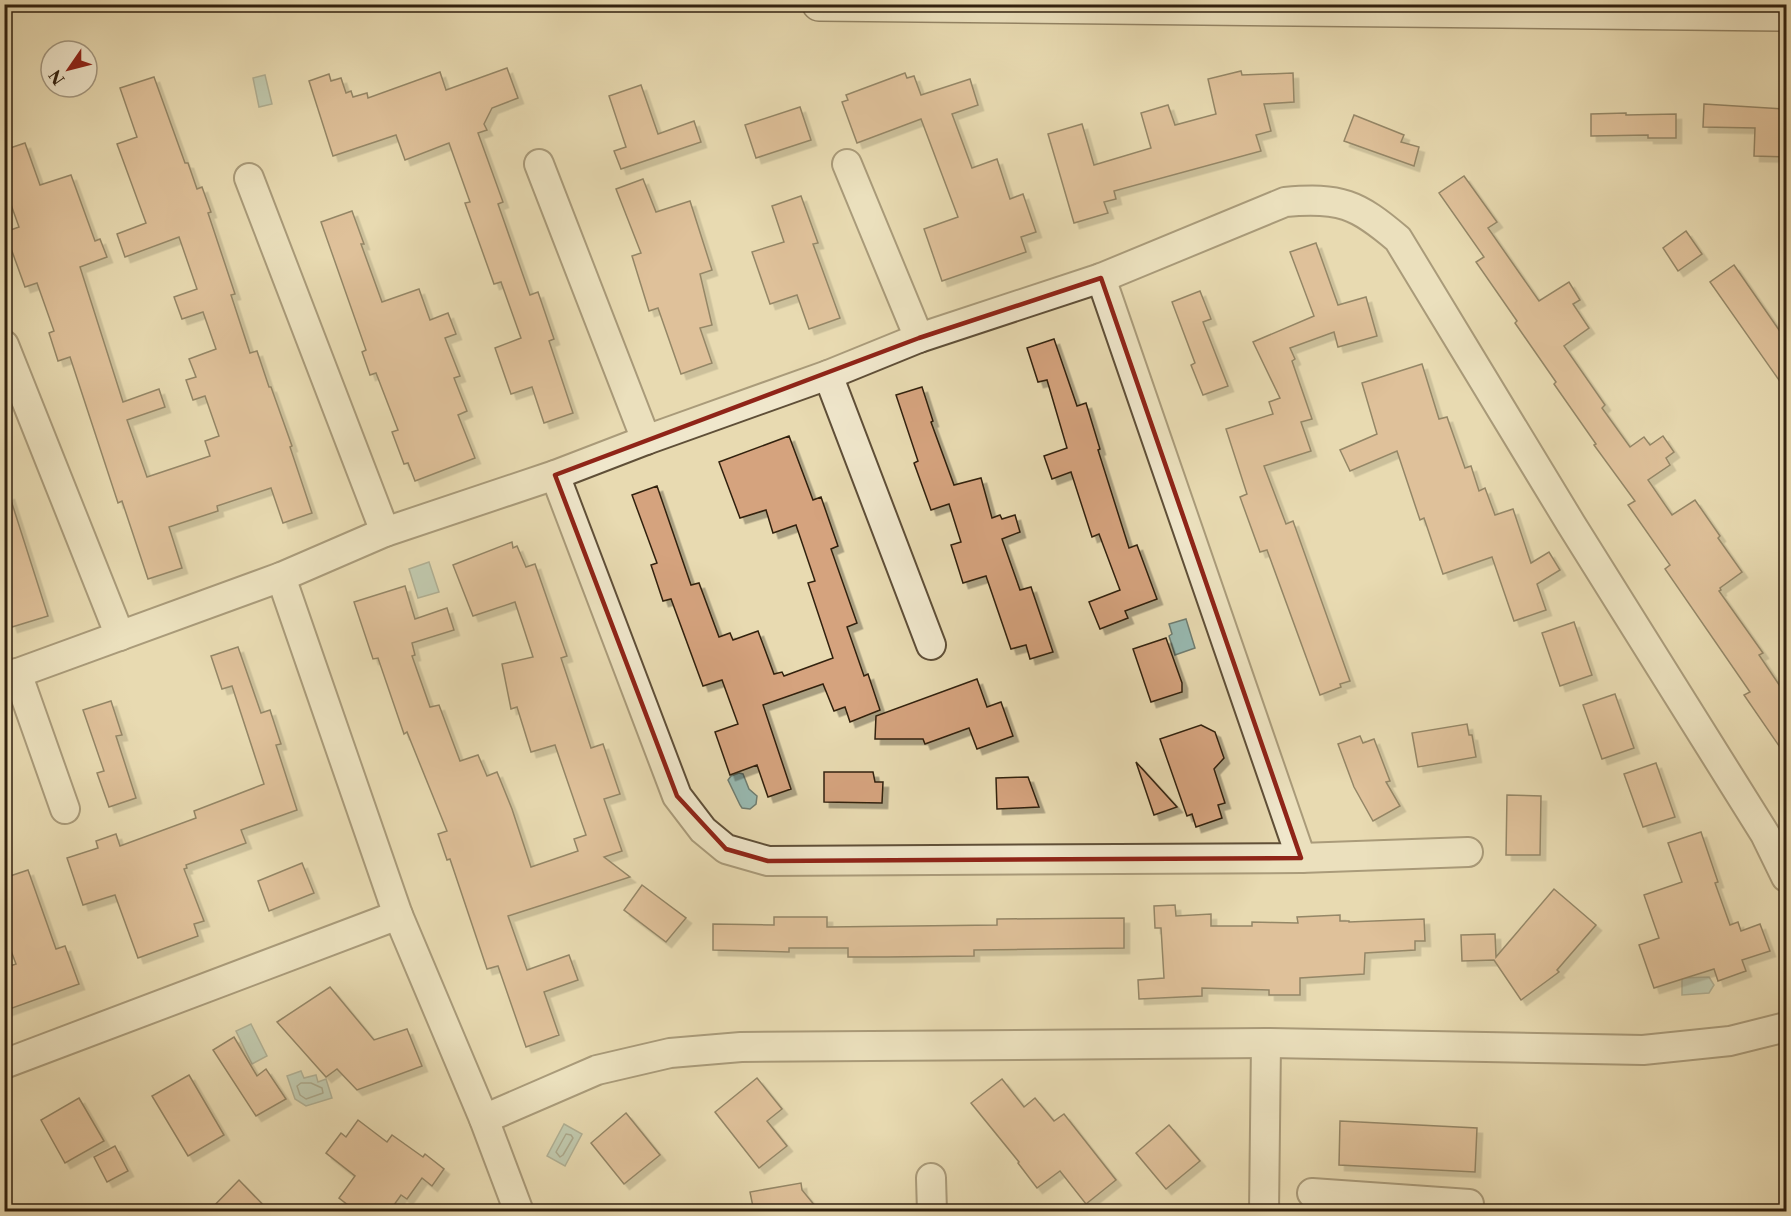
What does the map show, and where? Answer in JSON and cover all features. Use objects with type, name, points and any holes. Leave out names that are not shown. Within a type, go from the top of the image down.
[{"type":"street","points":[[819,4],[1786,14]]},
{"type":"street","points":[[539,164],[646,440]]},
{"type":"street","points":[[847,164],[919,338]]},
{"type":"street","points":[[249,178],[384,532]]},
{"type":"street","points":[[65,809],[10,675],[281,577],[384,532],[555,475],[828,375],[919,338],[1101,278],[1285,202],[1313,200],[1341,203],[1372,218],[1398,239],[1571,524],[1765,834],[1786,877]]},
{"type":"street","points":[[1101,278],[1301,858]]},
{"type":"street","points":[[4,345],[120,636]]},
{"type":"street","points":[[828,375],[931,645]]},
{"type":"street","points":[[555,475],[677,796],[703,830],[726,849],[768,861],[1301,858],[1468,852]]},
{"type":"street","points":[[281,577],[398,915],[484,1119],[519,1212]]},
{"type":"street","points":[[4,1064],[398,915]]},
{"type":"street","points":[[484,1119],[597,1070],[670,1053],[741,1047],[1266,1043],[1642,1050],[1730,1041],[1786,1027]]},
{"type":"street","points":[[1264,1212],[1266,1043]]},
{"type":"street","points":[[931,1178],[932,1212]]},
{"type":"street","points":[[1312,1193],[1384,1205],[1470,1204]]},
{"type":"highlighted area","points":[[1101,278],[1301,858],[768,861],[726,849],[677,796],[555,475],[919,338]]},
{"type":"water","points":[[265,75],[272,104],[259,107],[253,78]]},
{"type":"water","points":[[429,562],[439,592],[418,598],[409,569]]},
{"type":"water","points":[[1186,619],[1195,648],[1175,655],[1169,636],[1172,634],[1169,624]]},
{"type":"water","points":[[739,773],[743,774],[749,789],[757,796],[756,804],[750,809],[742,808],[728,780]]},
{"type":"water","points":[[1709,977],[1714,985],[1709,993],[1682,995],[1682,978]]},
{"type":"water","points":[[251,1024],[267,1056],[252,1064],[236,1031]]},
{"type":"water","points":[[301,1071],[304,1078],[316,1075],[318,1082],[326,1079],[332,1098],[306,1106],[295,1099],[287,1076]]},
{"type":"water","points":[[564,1124],[582,1134],[565,1166],[547,1156]]},
{"type":"building","points":[[507,68],[518,98],[492,108],[484,124],[487,130],[478,133],[503,202],[498,204],[530,295],[538,292],[554,339],[549,341],[573,413],[544,423],[532,387],[511,394],[495,348],[521,338],[501,282],[494,284],[465,203],[470,202],[449,143],[405,160],[396,135],[333,156],[309,81],[329,74],[331,81],[341,78],[346,93],[351,91],[353,97],[367,93],[368,98],[440,72],[446,90]]},
{"type":"building","points":[[1241,71],[1242,75],[1293,73],[1294,102],[1264,104],[1271,131],[1256,135],[1261,151],[1114,191],[1116,199],[1104,202],[1108,213],[1074,223],[1048,134],[1082,124],[1094,165],[1151,148],[1141,113],[1168,105],[1175,125],[1216,114],[1208,79]]},
{"type":"building","points":[[905,73],[907,78],[914,76],[921,95],[970,79],[978,105],[952,114],[972,168],[997,159],[1010,199],[1023,194],[1036,232],[1021,237],[1026,252],[942,281],[924,229],[958,217],[921,119],[857,143],[842,102],[848,100],[846,95]]},
{"type":"building","points":[[154,77],[185,163],[188,163],[197,189],[202,187],[211,212],[208,213],[235,294],[231,295],[250,353],[257,351],[269,387],[271,387],[312,513],[283,523],[271,488],[217,506],[218,511],[169,527],[182,568],[148,579],[122,501],[118,503],[70,357],[58,361],[49,333],[54,331],[37,283],[25,287],[5,232],[19,227],[4,185],[4,150],[25,143],[40,185],[71,175],[95,241],[100,239],[107,257],[80,267],[123,402],[159,389],[165,407],[127,420],[147,477],[210,456],[205,441],[219,436],[205,396],[193,400],[186,380],[196,377],[189,359],[216,349],[203,312],[182,319],[174,297],[197,289],[179,237],[125,257],[117,234],[146,223],[117,144],[137,137],[120,88]]},
{"type":"building","points":[[641,85],[658,134],[694,121],[701,142],[621,169],[614,151],[626,147],[609,96]]},
{"type":"building","points":[[1704,104],[1786,109],[1784,157],[1754,156],[1755,128],[1703,127]]},
{"type":"building","points":[[800,107],[811,140],[756,158],[745,125]]},
{"type":"building","points":[[1626,113],[1626,115],[1676,114],[1676,138],[1648,138],[1648,135],[1591,136],[1591,114]]},
{"type":"building","points":[[1354,115],[1404,135],[1401,142],[1419,147],[1414,166],[1344,141]]},
{"type":"building","points":[[1464,176],[1497,222],[1488,228],[1539,301],[1569,282],[1580,300],[1573,304],[1589,328],[1564,346],[1605,405],[1602,408],[1630,447],[1644,437],[1650,445],[1663,436],[1674,452],[1666,458],[1670,465],[1648,480],[1672,515],[1695,500],[1742,572],[1719,591],[1763,653],[1759,655],[1786,695],[1786,756],[1744,695],[1750,692],[1665,569],[1670,565],[1628,505],[1635,501],[1594,445],[1596,444],[1554,384],[1556,382],[1515,323],[1517,321],[1476,262],[1484,257],[1439,193]]},
{"type":"building","points":[[643,179],[656,212],[690,201],[712,270],[700,274],[712,325],[700,328],[712,363],[681,374],[658,308],[649,311],[632,256],[641,253],[616,189]]},
{"type":"building","points":[[801,196],[818,243],[813,244],[840,318],[809,329],[797,295],[770,304],[752,252],[784,242],[772,206]]},
{"type":"building","points":[[352,211],[382,302],[419,289],[430,320],[448,313],[456,334],[445,338],[460,376],[454,378],[467,411],[458,415],[475,458],[415,481],[408,463],[404,464],[392,432],[398,430],[376,373],[370,375],[362,352],[366,350],[321,222]]},
{"type":"building","points":[[1686,231],[1702,254],[1678,271],[1663,248]]},
{"type":"building","points":[[1316,243],[1338,305],[1366,297],[1377,336],[1338,347],[1334,332],[1290,348],[1295,359],[1292,361],[1312,419],[1301,422],[1311,451],[1264,466],[1286,524],[1293,521],[1350,681],[1320,695],[1267,550],[1260,552],[1240,497],[1247,494],[1226,429],[1273,414],[1269,402],[1280,398],[1253,342],[1314,316],[1290,252]]},
{"type":"building","points":[[1734,265],[1786,340],[1786,390],[1710,282]]},
{"type":"building","points":[[1200,291],[1211,319],[1203,322],[1228,386],[1203,395],[1191,365],[1195,363],[1172,302]]},
{"type":"building","points":[[1054,339],[1077,406],[1086,403],[1100,449],[1098,450],[1129,548],[1137,545],[1157,599],[1125,611],[1128,618],[1100,629],[1089,602],[1120,590],[1099,534],[1092,537],[1071,472],[1052,479],[1044,456],[1067,448],[1047,380],[1038,382],[1027,348]]},
{"type":"building","points":[[1422,364],[1439,419],[1447,417],[1465,468],[1471,466],[1479,491],[1485,488],[1495,515],[1513,509],[1531,563],[1549,552],[1560,570],[1537,584],[1546,610],[1514,621],[1492,557],[1443,574],[1424,518],[1420,520],[1397,451],[1350,471],[1340,450],[1377,434],[1362,383]]},
{"type":"building","points":[[922,387],[933,421],[931,422],[954,485],[981,478],[992,518],[1000,515],[1002,519],[1015,515],[1020,532],[1002,539],[1020,590],[1031,587],[1053,652],[1030,659],[1026,645],[1011,649],[986,576],[963,583],[951,545],[961,542],[949,504],[931,510],[914,463],[918,461],[896,395]]},
{"type":"building","points":[[789,436],[813,500],[821,497],[838,546],[831,549],[857,623],[847,627],[864,676],[868,674],[880,710],[850,722],[845,707],[834,711],[823,684],[763,705],[791,789],[768,797],[757,765],[730,775],[715,732],[738,724],[722,680],[703,686],[671,599],[663,601],[651,565],[657,563],[632,495],[657,486],[691,585],[699,583],[719,637],[730,633],[733,640],[758,631],[774,674],[782,672],[784,676],[833,658],[808,583],[815,581],[796,525],[773,533],[766,510],[740,518],[719,462]]},
{"type":"building","points":[[9,494],[48,616],[12,627],[4,604],[4,495]]},
{"type":"building","points":[[512,542],[513,548],[517,546],[526,567],[535,564],[567,656],[561,658],[591,748],[603,744],[620,794],[604,799],[622,851],[604,857],[630,877],[508,916],[527,970],[569,955],[578,980],[544,992],[559,1035],[526,1047],[498,966],[487,969],[450,859],[447,860],[438,834],[447,831],[407,732],[404,734],[378,658],[373,659],[354,602],[405,586],[415,619],[447,608],[454,630],[412,643],[415,655],[412,656],[430,707],[439,705],[460,761],[478,755],[487,776],[497,772],[531,867],[578,851],[574,839],[586,835],[555,745],[531,752],[517,707],[511,709],[502,664],[533,657],[515,602],[473,616],[453,565]]},
{"type":"building","points":[[1574,622],[1592,675],[1560,686],[1542,633]]},
{"type":"building","points":[[1166,638],[1182,683],[1182,692],[1151,702],[1133,649]]},
{"type":"building","points":[[238,647],[261,713],[270,710],[281,744],[276,745],[297,810],[241,830],[246,843],[186,865],[187,868],[184,869],[204,921],[194,924],[198,936],[138,958],[115,895],[83,905],[67,858],[98,848],[96,841],[116,834],[120,846],[196,818],[194,811],[264,784],[232,686],[222,689],[211,656]]},
{"type":"building","points":[[977,679],[987,707],[1001,702],[1013,736],[977,749],[969,728],[925,744],[923,739],[875,739],[876,716]]},
{"type":"building","points":[[1615,694],[1634,748],[1602,759],[1583,705]]},
{"type":"building","points":[[111,701],[122,735],[116,736],[136,798],[109,807],[97,773],[104,771],[83,710]]},
{"type":"building","points":[[1467,724],[1469,735],[1472,735],[1476,757],[1418,767],[1412,733]]},
{"type":"building","points":[[1201,725],[1215,732],[1224,758],[1214,769],[1225,803],[1218,805],[1222,818],[1196,827],[1192,814],[1187,816],[1160,739]]},
{"type":"building","points":[[1360,736],[1363,743],[1374,739],[1390,781],[1386,782],[1400,806],[1373,821],[1354,787],[1338,744]]},
{"type":"building","points":[[1136,762],[1177,807],[1154,815]]},
{"type":"building","points":[[1656,763],[1675,817],[1643,827],[1624,774]]},
{"type":"building","points":[[824,772],[873,772],[875,782],[883,782],[882,803],[824,802]]},
{"type":"building","points":[[1028,777],[1039,807],[997,809],[996,778]]},
{"type":"building","points":[[1507,795],[1541,796],[1540,855],[1506,855]]},
{"type":"building","points":[[1701,832],[1718,882],[1715,883],[1730,925],[1738,922],[1741,931],[1760,924],[1770,951],[1742,960],[1746,971],[1718,981],[1714,969],[1654,988],[1639,945],[1659,938],[1644,895],[1682,882],[1668,843]]},
{"type":"building","points":[[302,863],[314,893],[269,911],[258,881]]},
{"type":"building","points":[[28,870],[56,949],[65,946],[79,984],[4,1011],[4,968],[16,964],[4,932],[4,878]]},
{"type":"building","points":[[642,885],[686,918],[666,942],[624,910]]},
{"type":"building","points":[[1554,889],[1596,925],[1557,970],[1559,972],[1521,1000],[1494,960],[1462,961],[1461,935],[1495,934],[1496,957]]},
{"type":"building","points":[[1175,905],[1176,916],[1211,914],[1211,926],[1252,926],[1252,922],[1298,923],[1297,917],[1340,915],[1340,921],[1349,922],[1424,919],[1425,941],[1415,941],[1415,950],[1365,953],[1364,974],[1300,978],[1300,995],[1269,995],[1269,990],[1202,988],[1202,996],[1139,999],[1138,980],[1164,978],[1161,928],[1155,928],[1154,906]]},
{"type":"building","points":[[774,917],[827,917],[827,927],[997,925],[997,919],[1124,918],[1124,948],[974,950],[974,956],[887,957],[848,957],[848,948],[789,948],[789,952],[713,950],[713,924],[774,925]]},
{"type":"building","points":[[330,987],[374,1040],[407,1029],[422,1066],[357,1090],[337,1069],[326,1077],[277,1022]]},
{"type":"building","points":[[234,1037],[257,1076],[266,1069],[286,1099],[256,1116],[213,1050]]},
{"type":"building","points":[[189,1075],[224,1135],[188,1156],[152,1096]]},
{"type":"building","points":[[757,1078],[782,1109],[767,1121],[787,1146],[759,1168],[715,1112]]},
{"type":"building","points":[[1002,1079],[1024,1107],[1035,1098],[1054,1121],[1064,1114],[1116,1180],[1086,1204],[1060,1171],[1037,1188],[971,1103]]},
{"type":"building","points":[[79,1098],[104,1141],[65,1163],[41,1120]]},
{"type":"building","points":[[626,1113],[660,1155],[624,1184],[591,1143]]},
{"type":"building","points":[[358,1120],[387,1142],[392,1135],[423,1157],[425,1154],[444,1169],[432,1186],[422,1178],[407,1199],[401,1195],[389,1212],[357,1212],[339,1198],[355,1176],[326,1153],[341,1133],[346,1137]]},
{"type":"building","points":[[1340,1121],[1477,1128],[1475,1172],[1339,1165]]},
{"type":"building","points":[[1169,1125],[1200,1161],[1166,1189],[1136,1153]]},
{"type":"building","points":[[115,1146],[128,1171],[107,1182],[94,1157]]},
{"type":"building","points":[[239,1180],[270,1212],[208,1212]]},
{"type":"building","points":[[801,1183],[802,1190],[820,1212],[754,1212],[750,1192]]}]
